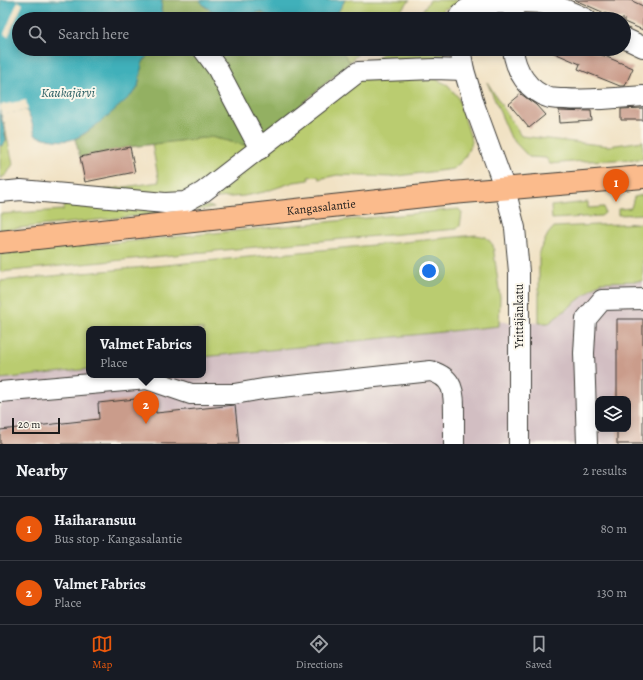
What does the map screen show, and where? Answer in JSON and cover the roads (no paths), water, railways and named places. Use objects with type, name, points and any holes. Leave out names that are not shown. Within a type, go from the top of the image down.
[{"type":"main road","name":"Kangasalantie","points":[[0,242],[505,189],[643,177]]},
{"type":"street","points":[[462,12],[476,6],[488,4],[512,11],[526,1],[546,3],[570,12]]},
{"type":"street","points":[[631,41],[643,47]]},
{"type":"street","points":[[208,56],[217,68],[260,148]]},
{"type":"street","name":"Yrittäjänkatu","points":[[461,56],[474,107],[505,189],[515,228],[519,272],[519,444]]},
{"type":"street","points":[[514,56],[522,77],[535,91],[550,98],[577,100],[643,96]]},
{"type":"street","points":[[0,192],[21,190],[165,203],[185,202],[204,192],[358,72],[434,69],[464,70]]},
{"type":"street","points":[[587,444],[584,353],[586,319],[602,300],[643,299]]},
{"type":"street","points":[[0,392],[147,379],[191,394],[234,394],[263,389],[431,371],[440,374],[449,382],[454,392],[454,444]]},
{"type":"water","name":"Kaukajärvi","points":[[0,0],[162,0],[162,12],[12,12],[12,56],[147,56],[142,64],[138,87],[135,92],[86,133],[66,141],[37,136],[35,135],[31,119],[26,110],[1,114],[6,140],[3,145],[0,146]]},
{"type":"water","points":[[200,0],[345,0],[338,12],[215,12],[203,4]]},
{"type":"place","name":"Haiharansuu","points":[[616,202]]},
{"type":"place","name":"Valmet Fabrics","points":[[146,424]]}]
